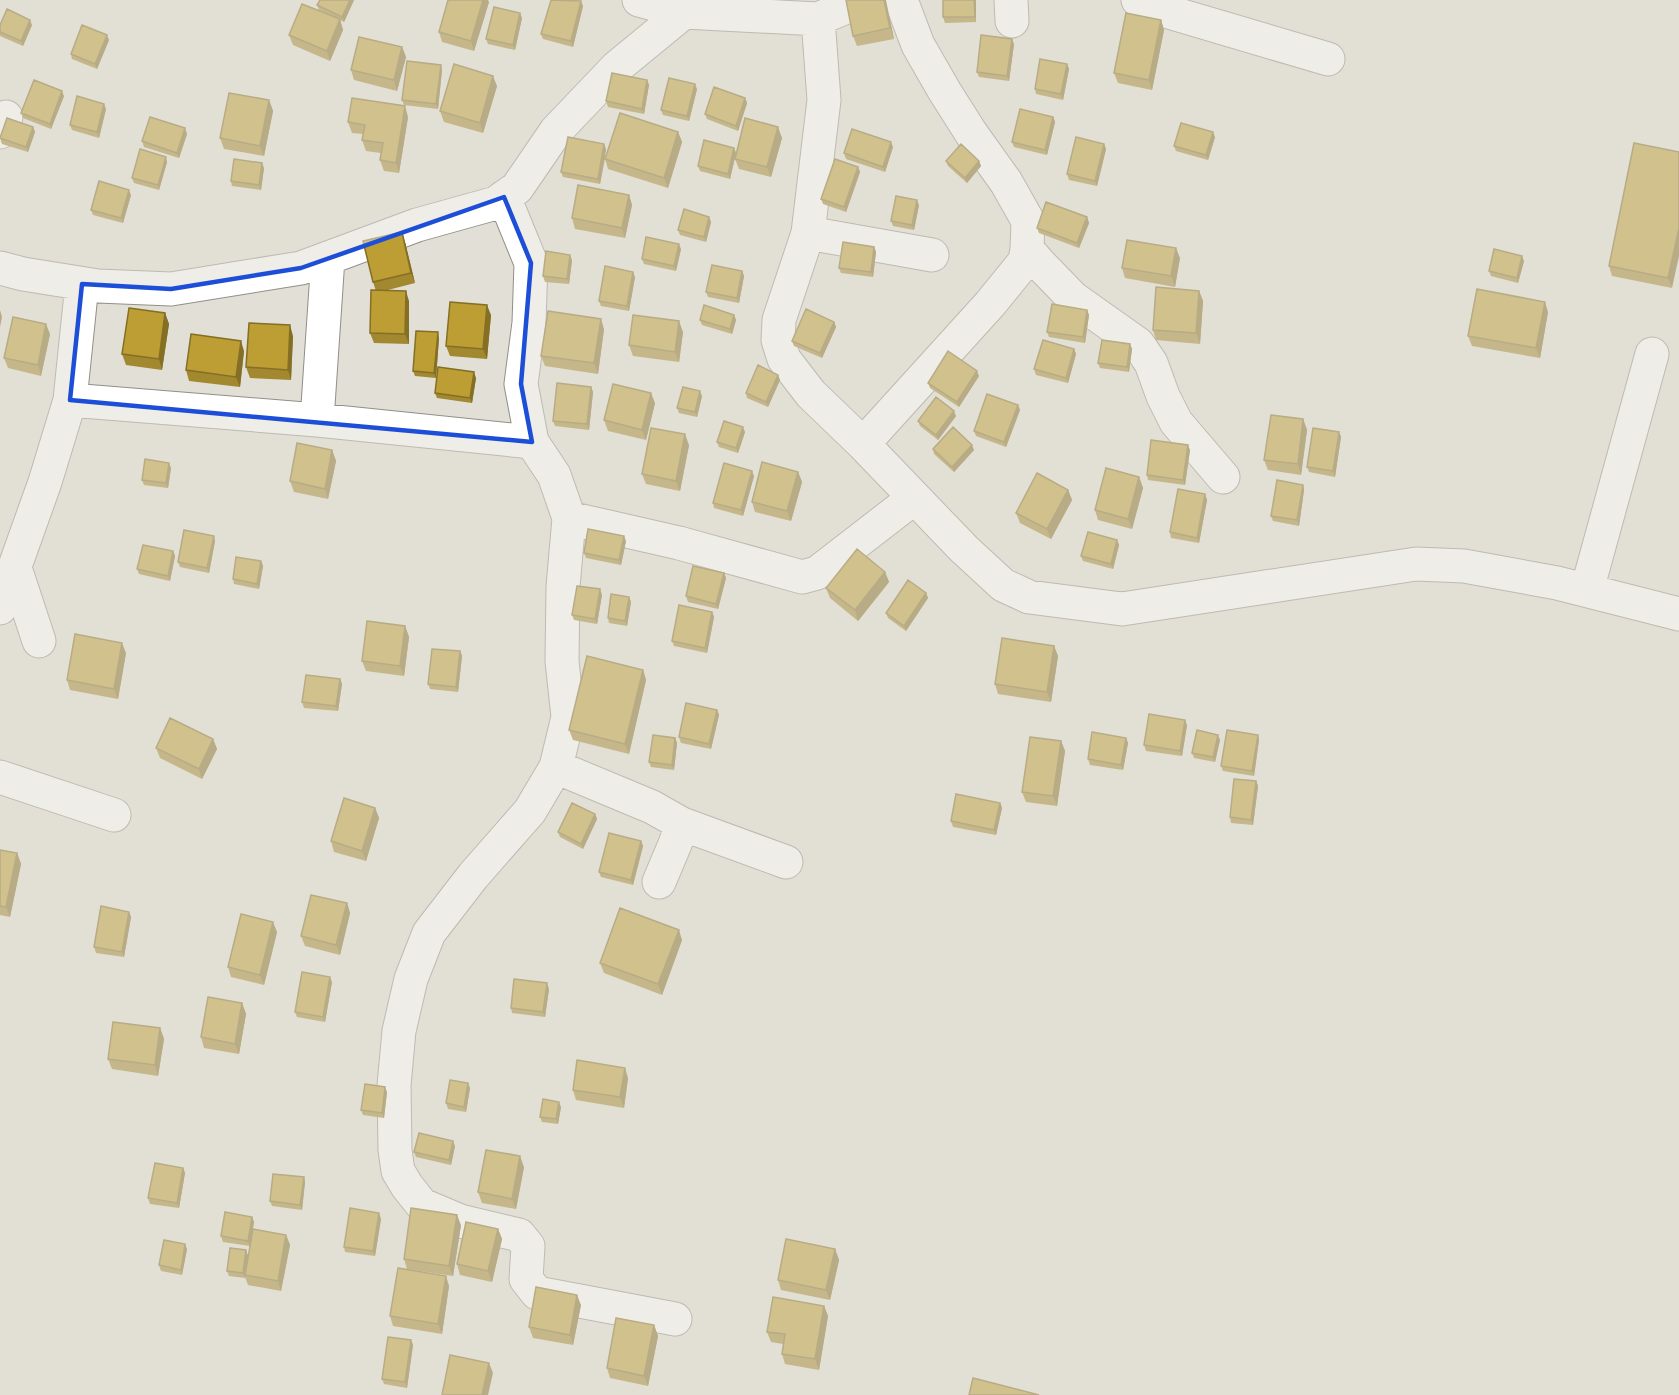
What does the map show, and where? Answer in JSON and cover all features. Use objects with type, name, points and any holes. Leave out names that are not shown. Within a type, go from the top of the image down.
[{"type":"street","points":[[639,0],[684,12],[818,19],[863,0]]},
{"type":"street","points":[[863,444],[997,295],[1025,261],[1027,249],[1028,221],[1006,182],[945,92],[918,45],[901,0]]},
{"type":"street","points":[[1137,0],[1145,5],[1328,59]]},
{"type":"street","points":[[0,268],[98,286],[171,289],[301,268],[417,225],[496,203],[517,188],[556,132],[617,67],[684,12]]},
{"type":"street","points":[[818,19],[825,100],[808,233],[779,320],[778,340],[784,359],[811,394],[863,444],[964,549],[1003,585],[1029,597],[1122,609],[1416,564],[1464,566],[1557,583],[1679,614]]},
{"type":"street","points":[[504,197],[531,263],[529,323],[521,384],[532,442],[554,475],[569,518],[563,587],[562,661],[567,717],[556,767],[530,811],[472,876],[429,933],[411,979],[399,1031],[394,1085],[395,1150],[398,1171],[422,1205],[460,1221],[519,1235],[528,1246],[526,1280],[537,1293],[675,1319]]},
{"type":"street","points":[[808,233],[932,255]]},
{"type":"street","points":[[1027,249],[1073,298],[1138,344],[1151,363],[1163,396],[1176,422],[1223,477]]},
{"type":"street","points":[[317,420],[328,258]]},
{"type":"street","points":[[0,608],[45,482],[70,400],[82,284]]},
{"type":"street","points":[[1587,590],[1652,354]]},
{"type":"street","points":[[70,400],[317,420],[532,442]]},
{"type":"street","points":[[569,518],[689,546],[802,577],[817,573],[914,498]]},
{"type":"street","points":[[15,568],[39,641]]},
{"type":"street","points":[[556,767],[652,807],[682,824],[786,862]]},
{"type":"street","points":[[0,777],[114,815]]},
{"type":"street","points":[[659,882],[682,824]]},
{"type":"highlighted area","points":[[504,197],[531,263],[521,384],[532,442],[70,400],[82,284],[171,289],[301,268]]},
{"type":"building","points":[[320,0],[350,0],[342,17],[317,5]]},
{"type":"building","points":[[448,0],[483,0],[471,41],[439,32]]},
{"type":"building","points":[[551,0],[581,1],[571,41],[541,34]]},
{"type":"building","points":[[846,0],[884,0],[890,28],[853,36]]},
{"type":"building","points":[[943,0],[974,0],[975,17],[943,17]]},
{"type":"building","points":[[302,4],[340,19],[327,51],[289,35]]},
{"type":"building","points":[[494,7],[520,13],[513,45],[486,39]]},
{"type":"building","points":[[7,9],[30,20],[21,41],[0,32],[0,25]]},
{"type":"building","points":[[1126,13],[1161,20],[1149,80],[1114,73]]},
{"type":"building","points":[[82,25],[107,35],[95,64],[71,54]]},
{"type":"building","points":[[981,35],[1012,39],[1007,76],[977,72]]},
{"type":"building","points":[[359,37],[402,47],[394,80],[351,70]]},
{"type":"building","points":[[1040,59],[1067,64],[1061,94],[1035,89]]},
{"type":"building","points":[[407,61],[441,65],[436,104],[402,100]]},
{"type":"building","points":[[454,64],[493,76],[480,123],[440,111]]},
{"type":"building","points":[[612,73],[647,80],[642,109],[606,101]]},
{"type":"building","points":[[669,78],[695,84],[687,116],[661,110]]},
{"type":"building","points":[[34,80],[62,91],[50,124],[21,113]]},
{"type":"building","points":[[714,87],[745,98],[736,126],[705,114]]},
{"type":"building","points":[[229,93],[269,100],[260,146],[220,138]]},
{"type":"building","points":[[77,96],[104,104],[97,132],[70,125]]},
{"type":"building","points":[[352,98],[405,106],[396,163],[380,160],[383,143],[362,140],[365,125],[348,122]]},
{"type":"building","points":[[1020,109],[1053,117],[1045,150],[1012,142]]},
{"type":"building","points":[[620,113],[678,132],[664,178],[605,159]]},
{"type":"building","points":[[150,117],[185,128],[177,153],[142,141]]},
{"type":"building","points":[[7,118],[33,127],[26,147],[0,138]]},
{"type":"building","points":[[745,118],[778,127],[767,167],[735,159]]},
{"type":"building","points":[[1181,123],[1213,132],[1206,155],[1174,146]]},
{"type":"building","points":[[852,129],[891,142],[883,167],[844,153]]},
{"type":"building","points":[[568,137],[604,144],[598,179],[561,172]]},
{"type":"building","points":[[1076,137],[1104,144],[1095,181],[1067,174]]},
{"type":"building","points":[[704,140],[734,148],[728,174],[698,166]]},
{"type":"building","points":[[1634,143],[1679,152],[1679,228],[1668,278],[1609,266]]},
{"type":"building","points":[[961,144],[979,161],[965,178],[946,161]]},
{"type":"building","points":[[140,149],[166,157],[158,185],[132,178]]},
{"type":"building","points":[[234,159],[262,163],[259,185],[231,181]]},
{"type":"building","points":[[835,159],[858,167],[844,207],[821,199]]},
{"type":"building","points":[[99,181],[129,190],[121,218],[91,210]]},
{"type":"building","points":[[578,185],[629,195],[622,228],[572,218]]},
{"type":"building","points":[[896,196],[917,200],[912,225],[891,221]]},
{"type":"building","points":[[1046,202],[1087,217],[1077,243],[1037,228]]},
{"type":"building","points":[[684,209],[709,217],[704,237],[678,230]]},
{"type":"building","points":[[402,232],[411,273],[373,282],[363,241]]},
{"type":"building","points":[[646,237],[679,244],[674,266],[642,259]]},
{"type":"building","points":[[1127,240],[1176,248],[1171,276],[1122,268]]},
{"type":"building","points":[[843,242],[874,247],[871,272],[839,268]]},
{"type":"building","points":[[1494,249],[1522,256],[1517,278],[1489,271]]},
{"type":"building","points":[[546,251],[570,255],[567,279],[543,276]]},
{"type":"building","points":[[712,265],[742,271],[737,298],[706,292]]},
{"type":"building","points":[[605,266],[633,272],[627,306],[599,301]]},
{"type":"building","points":[[1156,287],[1199,291],[1196,333],[1153,330]]},
{"type":"building","points":[[1477,289],[1545,302],[1536,348],[1468,336]]},
{"type":"building","points":[[371,290],[406,291],[405,334],[370,333]]},
{"type":"building","points":[[450,302],[487,305],[483,349],[446,346]]},
{"type":"building","points":[[1052,304],[1087,310],[1083,337],[1047,332]]},
{"type":"building","points":[[704,305],[734,315],[730,329],[700,320]]},
{"type":"building","points":[[129,308],[165,313],[159,359],[122,354]]},
{"type":"building","points":[[806,309],[834,322],[820,353],[792,341]]},
{"type":"building","points":[[548,311],[601,319],[594,363],[541,356]]},
{"type":"building","points":[[633,315],[679,321],[675,352],[629,345]]},
{"type":"building","points":[[13,317],[46,324],[38,365],[4,358]]},
{"type":"building","points":[[249,323],[290,325],[288,370],[246,367]]},
{"type":"building","points":[[416,331],[438,332],[434,373],[413,371]]},
{"type":"building","points":[[191,334],[241,341],[236,377],[186,370]]},
{"type":"building","points":[[1043,340],[1074,349],[1066,378],[1034,369]]},
{"type":"building","points":[[1102,340],[1130,344],[1127,367],[1098,363]]},
{"type":"building","points":[[948,351],[977,371],[957,402],[928,383]]},
{"type":"building","points":[[758,365],[778,375],[766,402],[746,393]]},
{"type":"building","points":[[438,367],[474,372],[470,398],[435,393]]},
{"type":"building","points":[[557,383],[591,387],[587,424],[553,421]]},
{"type":"building","points":[[613,384],[651,393],[642,430],[604,420]]},
{"type":"building","points":[[683,387],[700,391],[695,412],[677,408]]},
{"type":"building","points":[[987,394],[1018,405],[1004,442],[974,431]]},
{"type":"building","points":[[936,397],[954,411],[936,435],[918,421]]},
{"type":"building","points":[[1271,415],[1303,419],[1298,464],[1264,460]]},
{"type":"building","points":[[724,421],[743,427],[736,448],[717,442]]},
{"type":"building","points":[[953,427],[972,445],[952,467],[933,449]]},
{"type":"building","points":[[651,428],[685,434],[676,481],[642,474]]},
{"type":"building","points":[[1313,428],[1339,432],[1333,471],[1307,467]]},
{"type":"building","points":[[1151,440],[1188,445],[1183,480],[1147,475]]},
{"type":"building","points":[[297,443],[332,450],[325,489],[290,481]]},
{"type":"building","points":[[145,459],[169,463],[166,483],[142,480]]},
{"type":"building","points":[[762,462],[798,472],[787,511],[752,502]]},
{"type":"building","points":[[724,463],[752,471],[741,510],[713,503]]},
{"type":"building","points":[[1106,468],[1139,477],[1128,519],[1095,510]]},
{"type":"building","points":[[1037,473],[1068,490],[1047,529],[1016,513]]},
{"type":"building","points":[[1277,480],[1303,485],[1297,520],[1271,516]]},
{"type":"building","points":[[1178,489],[1205,494],[1197,538],[1170,532]]},
{"type":"building","points":[[588,529],[624,536],[619,560],[584,553]]},
{"type":"building","points":[[184,530],[214,536],[207,568],[178,562]]},
{"type":"building","points":[[1088,532],[1117,540],[1111,564],[1081,556]]},
{"type":"building","points":[[143,545],[173,551],[168,576],[137,569]]},
{"type":"building","points":[[857,549],[885,572],[855,610],[826,588]]},
{"type":"building","points":[[236,557],[261,561],[257,584],[233,579]]},
{"type":"building","points":[[693,566],[724,573],[716,604],[686,596]]},
{"type":"building","points":[[908,580],[926,593],[904,626],[886,613]]},
{"type":"building","points":[[577,586],[600,589],[595,619],[572,615]]},
{"type":"building","points":[[611,594],[629,597],[625,621],[608,618]]},
{"type":"building","points":[[679,605],[712,612],[705,648],[672,641]]},
{"type":"building","points":[[367,621],[405,626],[400,666],[362,661]]},
{"type":"building","points":[[75,634],[122,643],[114,689],[67,680]]},
{"type":"building","points":[[1002,638],[1054,646],[1047,692],[995,684]]},
{"type":"building","points":[[432,649],[460,651],[456,687],[428,684]]},
{"type":"building","points":[[587,656],[643,670],[625,744],[569,730]]},
{"type":"building","points":[[306,675],[340,679],[336,706],[302,702]]},
{"type":"building","points":[[686,703],[717,710],[709,744],[679,737]]},
{"type":"building","points":[[1149,714],[1185,720],[1180,751],[1144,745]]},
{"type":"building","points":[[170,718],[213,739],[199,769],[156,748]]},
{"type":"building","points":[[1197,730],[1218,735],[1213,757],[1192,753]]},
{"type":"building","points":[[1227,730],[1258,735],[1252,771],[1221,766]]},
{"type":"building","points":[[1092,732],[1126,738],[1121,765],[1088,759]]},
{"type":"building","points":[[653,735],[675,738],[672,765],[649,762]]},
{"type":"building","points":[[1030,737],[1061,741],[1053,796],[1022,792]]},
{"type":"building","points":[[1234,779],[1256,781],[1251,820],[1230,817]]},
{"type":"building","points":[[956,794],[1000,803],[994,830],[951,821]]},
{"type":"building","points":[[344,798],[375,808],[362,851],[331,841]]},
{"type":"building","points":[[572,803],[595,814],[581,844],[558,832]]},
{"type":"building","points":[[609,833],[641,841],[631,880],[599,872]]},
{"type":"building","points":[[0,850],[17,853],[6,907],[0,906]]},
{"type":"building","points":[[311,895],[347,903],[336,945],[301,936]]},
{"type":"building","points":[[101,906],[129,912],[122,952],[94,947]]},
{"type":"building","points":[[620,908],[679,930],[658,984],[600,963]]},
{"type":"building","points":[[241,914],[273,922],[260,975],[228,967]]},
{"type":"building","points":[[302,972],[330,977],[323,1017],[295,1012]]},
{"type":"building","points":[[514,979],[547,983],[543,1012],[511,1008]]},
{"type":"building","points":[[208,997],[242,1003],[235,1044],[201,1037]]},
{"type":"building","points":[[113,1022],[160,1028],[155,1065],[108,1059]]},
{"type":"building","points":[[577,1060],[625,1068],[620,1097],[573,1090]]},
{"type":"building","points":[[450,1080],[468,1083],[464,1107],[446,1103]]},
{"type":"building","points":[[365,1084],[385,1087],[382,1113],[361,1110]]},
{"type":"building","points":[[543,1099],[559,1102],[556,1119],[540,1117]]},
{"type":"building","points":[[419,1133],[453,1141],[449,1160],[414,1152]]},
{"type":"building","points":[[486,1150],[520,1156],[512,1199],[478,1192]]},
{"type":"building","points":[[155,1163],[183,1168],[177,1203],[148,1198]]},
{"type":"building","points":[[273,1174],[304,1177],[300,1205],[270,1201]]},
{"type":"building","points":[[350,1208],[379,1213],[373,1251],[344,1247]]},
{"type":"building","points":[[411,1208],[457,1215],[449,1266],[404,1259]]},
{"type":"building","points":[[225,1212],[252,1217],[248,1241],[221,1236]]},
{"type":"building","points":[[466,1222],[498,1229],[488,1271],[457,1264]]},
{"type":"building","points":[[253,1229],[286,1235],[278,1281],[245,1275]]},
{"type":"building","points":[[786,1239],[835,1249],[826,1290],[778,1280]]},
{"type":"building","points":[[164,1240],[185,1244],[181,1270],[159,1265]]},
{"type":"building","points":[[230,1248],[246,1250],[243,1273],[227,1271]]},
{"type":"building","points":[[398,1268],[446,1276],[438,1324],[390,1316]]},
{"type":"building","points":[[536,1287],[577,1295],[570,1335],[529,1327]]},
{"type":"building","points":[[773,1297],[824,1306],[815,1359],[782,1354],[785,1334],[767,1332]]},
{"type":"building","points":[[616,1318],[654,1325],[644,1376],[607,1368]]},
{"type":"building","points":[[388,1337],[411,1340],[405,1382],[382,1379]]},
{"type":"building","points":[[450,1355],[489,1363],[482,1395],[442,1395]]},
{"type":"building","points":[[973,1378],[1039,1395],[969,1395]]}]
